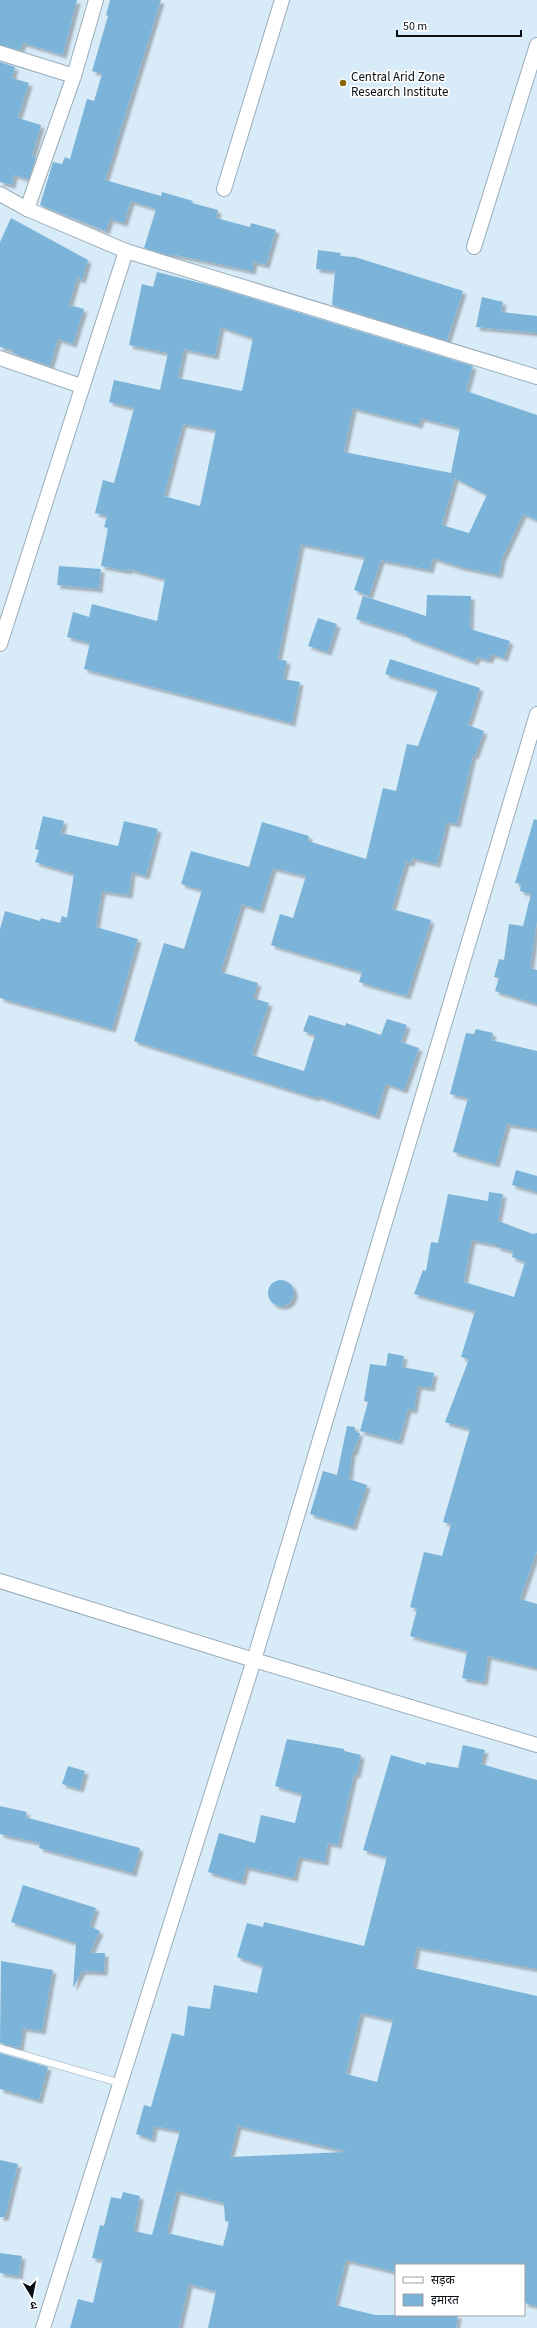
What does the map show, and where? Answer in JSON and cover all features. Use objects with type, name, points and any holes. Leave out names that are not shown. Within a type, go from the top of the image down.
[{"type":"street","points":[[27,209],[74,76],[96,0]]},
{"type":"street","points":[[224,189],[282,0]]},
{"type":"street","points":[[474,247],[537,45]]},
{"type":"street","points":[[0,53],[74,76]]},
{"type":"street","points":[[0,194],[27,209],[126,251],[537,377]]},
{"type":"street","points":[[0,644],[81,386],[126,251]]},
{"type":"street","points":[[0,358],[81,386]]},
{"type":"street","points":[[43,2328],[254,1660],[537,714]]},
{"type":"street","points":[[0,1582],[537,1745]]},
{"type":"lane","points":[[0,2048],[120,2083]]},
{"type":"building","points":[[0,0],[77,0],[63,55],[23,43],[20,50],[0,45]]},
{"type":"building","points":[[110,0],[161,0],[105,180],[161,196],[162,192],[193,201],[192,203],[218,210],[216,218],[250,227],[251,223],[276,230],[266,265],[254,262],[252,271],[171,254],[171,256],[144,248],[156,209],[131,201],[124,223],[110,219],[106,231],[40,205],[53,162],[62,164],[65,157],[70,159],[87,99],[94,101],[102,74],[92,71],[108,16],[106,15]]},
{"type":"building","points":[[0,62],[15,67],[12,78],[29,83],[18,118],[41,125],[32,156],[36,157],[29,179],[14,175],[12,185],[0,182]]},
{"type":"building","points":[[11,218],[88,260],[82,280],[77,278],[69,305],[84,309],[73,344],[58,339],[50,366],[12,353],[13,350],[0,347],[0,242]]},
{"type":"building","points":[[318,250],[341,253],[340,256],[355,257],[463,291],[447,341],[332,305],[335,271],[316,269]]},
{"type":"building","points":[[157,272],[212,286],[473,366],[466,391],[537,415],[537,520],[523,514],[502,559],[499,575],[461,567],[433,558],[430,570],[381,560],[369,596],[354,590],[365,557],[301,544],[278,659],[287,661],[283,679],[300,682],[292,723],[84,669],[90,643],[67,637],[73,612],[89,617],[92,604],[157,621],[165,579],[129,569],[128,571],[101,566],[108,528],[104,527],[107,516],[95,513],[103,480],[114,483],[134,408],[109,402],[114,380],[160,390],[168,353],[129,345],[142,284],[153,287]],"holes":[[[221,327],[253,338],[242,391],[178,378],[184,349],[215,356]],[[353,408],[419,425],[421,418],[460,428],[451,473],[344,452]],[[183,424],[216,430],[200,506],[164,496]],[[455,478],[487,495],[469,533],[442,525]]]},
{"type":"building","points":[[482,297],[503,302],[501,312],[537,316],[537,333],[476,327]]},
{"type":"building","points":[[59,566],[101,569],[99,589],[57,585]]},
{"type":"building","points":[[427,595],[471,596],[470,629],[510,641],[504,658],[492,654],[489,660],[477,657],[475,662],[407,637],[407,635],[356,619],[363,596],[426,616]]},
{"type":"building","points":[[318,618],[337,624],[328,652],[308,646]]},
{"type":"building","points":[[390,659],[480,688],[468,725],[484,731],[475,756],[473,755],[457,824],[447,822],[437,864],[412,858],[411,863],[406,862],[392,909],[431,920],[407,996],[359,982],[362,972],[271,945],[280,914],[293,918],[306,876],[273,868],[260,910],[242,904],[221,972],[258,983],[253,998],[269,1003],[252,1055],[304,1071],[315,1035],[303,1031],[309,1015],[345,1026],[346,1023],[381,1035],[387,1019],[407,1025],[401,1042],[419,1048],[404,1090],[386,1084],[376,1116],[317,1096],[316,1098],[134,1041],[164,943],[184,949],[202,890],[181,884],[191,851],[249,867],[262,822],[309,836],[308,841],[366,859],[383,788],[396,791],[407,744],[418,746],[438,690],[385,674]]},
{"type":"building","points":[[43,816],[64,821],[61,833],[118,846],[124,821],[158,829],[146,876],[132,872],[129,895],[102,891],[96,927],[138,939],[112,1029],[0,998],[0,929],[5,911],[40,921],[41,918],[60,923],[62,916],[67,918],[74,874],[35,862],[39,850],[35,849]]},
{"type":"building","points":[[534,819],[537,820],[537,921],[530,968],[537,970],[537,1004],[495,991],[499,978],[494,977],[499,959],[504,960],[509,924],[523,926],[531,894],[520,891],[521,884],[515,883]]},
{"type":"building","points":[[476,1029],[493,1033],[491,1040],[537,1051],[537,1129],[507,1124],[496,1164],[453,1152],[468,1098],[450,1094],[466,1033],[474,1034]]},
{"type":"building","points":[[516,1170],[537,1176],[537,1192],[512,1185]]},
{"type":"building","points":[[489,1192],[503,1194],[498,1221],[533,1234],[537,1233],[537,1551],[520,1599],[537,1604],[537,1668],[488,1656],[484,1682],[462,1678],[467,1651],[410,1636],[417,1609],[410,1607],[424,1552],[442,1556],[451,1524],[443,1522],[470,1429],[445,1422],[469,1359],[461,1357],[475,1311],[414,1294],[423,1270],[426,1271],[431,1242],[438,1243],[448,1194],[488,1201]],"holes":[[[472,1240],[497,1245],[497,1247],[513,1251],[512,1257],[525,1262],[514,1297],[464,1282]]]},
{"type":"building","points":[[281,1280],[290,1284],[294,1293],[290,1302],[281,1306],[272,1302],[268,1293],[272,1284]]},
{"type":"building","points":[[388,1353],[404,1356],[402,1367],[434,1373],[431,1388],[418,1386],[414,1410],[408,1409],[399,1441],[360,1431],[368,1402],[364,1401],[370,1364],[386,1366]]},
{"type":"building","points":[[347,1426],[355,1427],[355,1432],[360,1433],[354,1452],[352,1452],[349,1479],[367,1485],[353,1527],[310,1514],[323,1471],[337,1475]]},
{"type":"building","points":[[287,1739],[344,1749],[344,1751],[361,1755],[357,1775],[354,1774],[338,1845],[328,1843],[325,1862],[299,1857],[294,1878],[246,1867],[242,1882],[208,1872],[219,1833],[255,1843],[261,1815],[295,1823],[302,1794],[275,1786]]},
{"type":"building","points":[[463,1745],[485,1750],[481,1764],[537,1780],[537,1969],[417,1947],[413,1968],[537,1996],[537,2306],[525,2303],[525,2264],[395,2264],[395,2272],[346,2260],[335,2305],[375,2315],[458,2316],[456,2328],[208,2328],[216,2291],[189,2284],[179,2328],[70,2328],[78,2299],[93,2303],[103,2260],[92,2258],[100,2225],[104,2226],[111,2197],[121,2199],[123,2192],[140,2196],[134,2231],[152,2235],[180,2131],[154,2126],[152,2139],[136,2134],[144,2105],[151,2107],[172,2033],[184,2036],[188,2006],[210,2009],[214,1985],[257,1993],[263,1966],[237,1957],[247,1923],[263,1927],[264,1922],[364,1946],[387,1857],[363,1850],[391,1755],[426,1765],[426,1762],[458,1768]],"holes":[[[361,2013],[393,2020],[377,2082],[346,2074]],[[238,2126],[345,2151],[345,2152],[230,2157]],[[177,2191],[224,2203],[225,2221],[229,2222],[223,2246],[167,2233]]]},
{"type":"building","points":[[68,1766],[85,1771],[80,1789],[62,1784]]},
{"type":"building","points":[[0,1806],[27,1812],[25,1817],[140,1848],[133,1873],[39,1848],[40,1843],[0,1834]]},
{"type":"building","points":[[23,1885],[96,1908],[90,1926],[100,1931],[90,1953],[105,1953],[104,1972],[82,1971],[73,1988],[76,1943],[11,1922]]},
{"type":"building","points":[[1,1961],[53,1970],[42,2031],[23,2028],[20,2048],[0,2043]]},
{"type":"building","points":[[0,2053],[48,2067],[39,2100],[0,2089]]},
{"type":"building","points":[[0,2160],[18,2164],[5,2217],[0,2217]]},
{"type":"building","points":[[0,2253],[22,2256],[19,2276],[0,2273]]},
{"type":"place","name":"Central Arid Zone Research Institute","points":[[343,83]]}]
